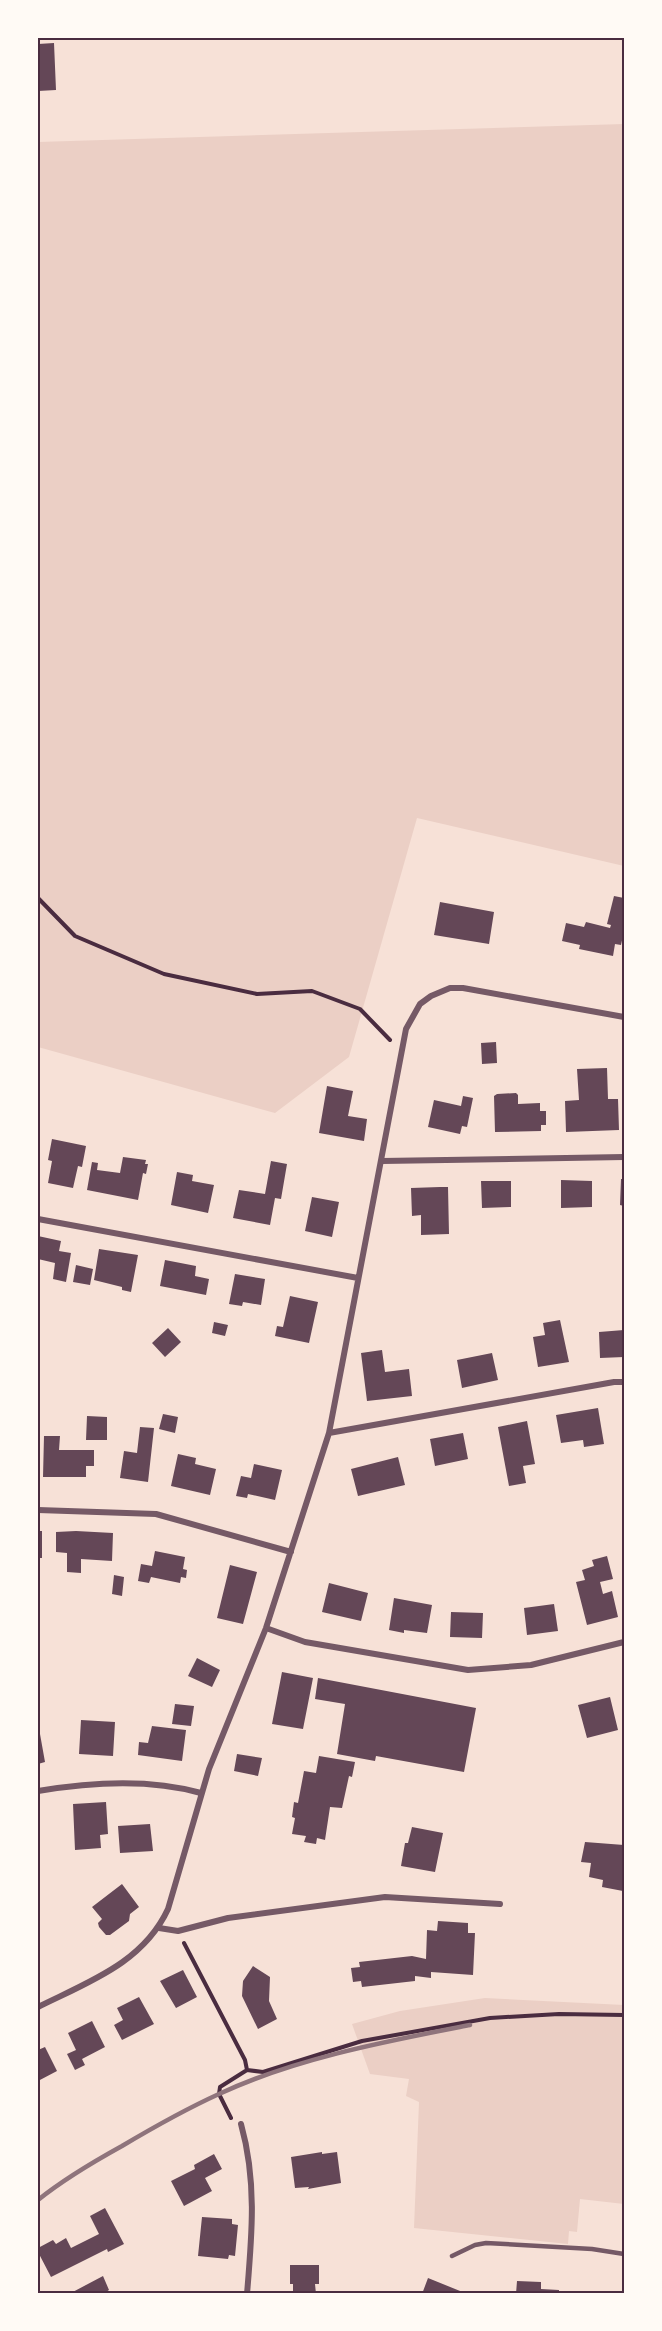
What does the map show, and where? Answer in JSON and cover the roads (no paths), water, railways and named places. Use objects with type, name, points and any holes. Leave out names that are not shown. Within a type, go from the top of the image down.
[{"type":"street","points":[[38,2007],[102,1975],[145,1945],[159,1928],[174,1890],[209,1769],[266,1628],[329,1433],[382,1161],[401,1047],[409,1022],[420,1004],[431,996],[450,988],[463,988],[624,1017]]},
{"type":"street","points":[[382,1161],[624,1157]]},
{"type":"street","points":[[38,1219],[358,1278]]},
{"type":"street","points":[[329,1433],[624,1382]]},
{"type":"street","points":[[38,1510],[156,1514],[291,1552]]},
{"type":"street","points":[[266,1628],[305,1642],[468,1670],[531,1665],[624,1642]]},
{"type":"street","points":[[38,1791],[113,1782],[183,1788],[201,1793]]},
{"type":"street","points":[[159,1928],[178,1931],[228,1918],[386,1897],[500,1904]]},
{"type":"street","points":[[242,2124],[250,2154],[253,2210],[247,2294]]},
{"type":"lane","points":[[452,2256],[475,2245],[486,2243],[592,2249],[624,2254]]},
{"type":"railway","points":[[38,2200],[79,2171],[158,2125],[249,2081],[343,2052],[470,2025]]}]
